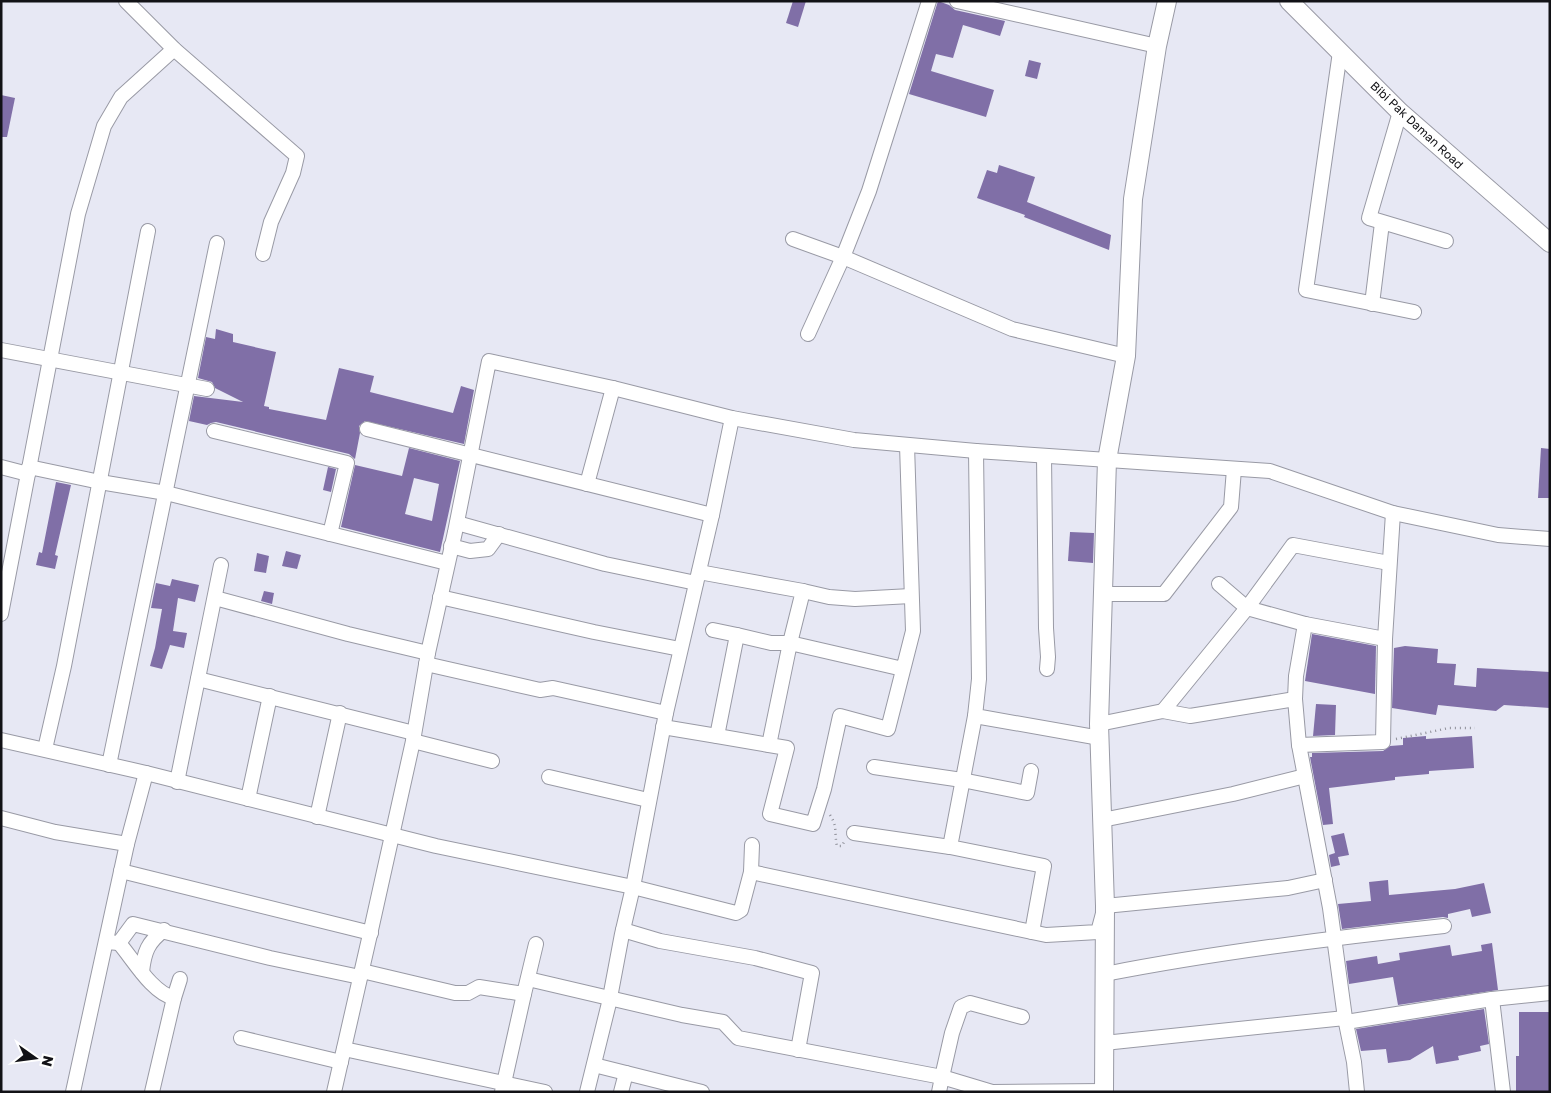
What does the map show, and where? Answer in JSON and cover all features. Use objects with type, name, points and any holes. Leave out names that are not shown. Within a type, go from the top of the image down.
[{"type":"street","points":[[126,1],[174,50],[297,156],[293,173],[271,222],[263,254]]},
{"type":"street","points":[[808,334],[843,257],[868,191],[929,1]]},
{"type":"street","points":[[957,1],[1157,46]]},
{"type":"street","points":[[528,979],[682,1015],[723,1022],[738,1038],[942,1077],[992,1092],[1104,1091],[1105,906],[1100,731],[1107,460],[1126,356],[1133,198],[1157,46],[1167,1]]},
{"type":"street","name":"Bibi Pak Daman Road","points":[[1289,1],[1400,112],[1550,243]]},
{"type":"street","points":[[1,614],[78,214],[104,126],[121,97],[174,50]]},
{"type":"street","points":[[1340,52],[1306,290],[1414,312]]},
{"type":"street","points":[[1400,112],[1369,218],[1446,240]]},
{"type":"street","points":[[1372,304],[1382,222]]},
{"type":"street","points":[[45,749],[64,666],[148,230]]},
{"type":"street","points":[[793,239],[843,257],[1012,329],[1126,356]]},
{"type":"street","points":[[110,765],[217,244]]},
{"type":"street","points":[[1,350],[207,389]]},
{"type":"street","points":[[334,1092],[371,933],[413,737],[427,658],[457,523],[489,361],[614,388],[732,418],[854,440],[976,451],[1270,471],[1393,513],[1498,535],[1550,539]]},
{"type":"street","points":[[587,484],[614,388]]},
{"type":"street","points":[[587,1092],[610,999],[623,930],[634,887],[648,800],[663,727],[712,515],[732,418]]},
{"type":"street","points":[[368,429],[712,515]]},
{"type":"street","points":[[214,431],[348,463],[330,534]]},
{"type":"street","points":[[663,727],[787,748],[770,814],[812,824],[824,789],[840,716],[888,729],[913,631],[907,445]]},
{"type":"street","points":[[950,847],[975,716],[979,679],[976,451]]},
{"type":"street","points":[[1044,456],[1047,670]]},
{"type":"street","points":[[1,467],[166,493],[447,563]]},
{"type":"street","points":[[1103,594],[1164,594],[1231,507],[1234,469]]},
{"type":"street","points":[[1300,745],[1383,742],[1385,639],[1393,513]]},
{"type":"street","points":[[457,523],[605,564],[803,591],[829,597],[855,599],[911,596]]},
{"type":"street","points":[[452,546],[470,551],[488,549],[499,534]]},
{"type":"street","points":[[1163,711],[1247,608],[1293,545],[1389,563]]},
{"type":"street","points":[[177,782],[221,566]]},
{"type":"street","points":[[1219,584],[1247,608],[1305,624],[1385,639]]},
{"type":"street","points":[[769,745],[803,591]]},
{"type":"street","points":[[440,597],[594,632],[680,649]]},
{"type":"street","points":[[214,598],[348,634],[540,690],[553,688],[666,713]]},
{"type":"street","points":[[1305,624],[1296,676],[1295,699],[1300,745],[1325,880],[1354,1062],[1357,1092]]},
{"type":"street","points":[[713,630],[771,643],[790,643],[903,669]]},
{"type":"street","points":[[716,736],[737,635]]},
{"type":"street","points":[[198,679],[340,713],[492,761]]},
{"type":"street","points":[[248,799],[270,696]]},
{"type":"street","points":[[975,716],[1100,731],[1163,711],[1190,716],[1295,699]]},
{"type":"street","points":[[317,817],[340,713]]},
{"type":"street","points":[[1,740],[146,773],[436,846],[634,887],[736,912],[741,910],[750,872],[752,845]]},
{"type":"street","points":[[874,767],[962,780],[1027,793],[1030,772]]},
{"type":"street","points":[[73,1092],[112,942],[121,872],[146,773]]},
{"type":"street","points":[[1102,820],[1233,794],[1306,776]]},
{"type":"street","points":[[549,777],[648,800]]},
{"type":"street","points":[[1,818],[55,832],[127,844]]},
{"type":"street","points":[[854,833],[950,847],[1044,866],[1032,932]]},
{"type":"street","points":[[121,872],[371,933]]},
{"type":"street","points":[[750,872],[1046,935],[1098,932],[1105,906]]},
{"type":"street","points":[[1105,906],[1288,888],[1325,880]]},
{"type":"street","points":[[112,942],[133,924],[164,930],[270,958],[455,992],[468,992],[479,987],[524,994]]},
{"type":"street","points":[[1104,974],[1180,959],[1334,938],[1444,926]]},
{"type":"street","points":[[142,972],[143,959],[147,948],[154,937],[164,930]]},
{"type":"street","points":[[623,930],[660,941],[755,958],[812,973],[798,1050]]},
{"type":"street","points":[[112,942],[166,996],[174,998]]},
{"type":"street","points":[[503,1087],[536,944]]},
{"type":"street","points":[[152,1092],[180,980]]},
{"type":"street","points":[[1104,1043],[1346,1020],[1492,999],[1550,993]]},
{"type":"street","points":[[1492,999],[1503,1092]]},
{"type":"street","points":[[939,1092],[952,1033],[961,1007],[970,1003],[1022,1017]]},
{"type":"street","points":[[241,1038],[342,1055],[503,1087],[545,1092]]},
{"type":"street","points":[[594,1065],[702,1092]]},
{"type":"street","points":[[621,1092],[626,1073]]},
{"type":"path","points":[[1383,742],[1449,728],[1475,728]]},
{"type":"path","points":[[819,806],[835,822],[837,846],[842,846],[846,837],[854,833]]},
{"type":"building","points":[[793,1],[806,1],[798,27],[786,23]]},
{"type":"building","points":[[938,1],[949,5],[955,10],[1005,21],[1000,36],[963,25],[953,58],[936,54],[931,71],[994,90],[986,117],[909,94]]},
{"type":"building","points":[[1029,60],[1041,63],[1037,79],[1025,76]]},
{"type":"building","points":[[1,95],[15,98],[7,137],[1,137]]},
{"type":"building","points":[[999,165],[1035,177],[1027,202],[1111,235],[1109,250],[1024,217],[1025,215],[977,198],[987,170],[997,173]]},
{"type":"building","points":[[216,329],[233,334],[233,342],[276,352],[264,406],[269,407],[269,409],[326,420],[339,368],[374,376],[370,392],[453,413],[461,386],[474,390],[464,444],[365,421],[359,426],[360,433],[355,459],[349,454],[216,422],[207,425],[189,421],[194,396],[243,402],[215,388],[212,382],[198,378],[206,337],[215,339]]},
{"type":"building","points":[[409,448],[460,461],[440,552],[341,527],[355,465],[402,476]],"holes":[[[414,478],[439,484],[432,521],[405,514]]]},
{"type":"building","points":[[1541,448],[1550,449],[1550,498],[1538,498]]},
{"type":"building","points":[[328,467],[336,469],[331,492],[323,490]]},
{"type":"building","points":[[56,482],[71,485],[55,555],[58,556],[55,569],[36,565],[39,552],[42,553]]},
{"type":"building","points":[[1070,532],[1094,533],[1093,563],[1068,561]]},
{"type":"building","points":[[286,551],[301,555],[297,569],[282,566]]},
{"type":"building","points":[[257,553],[269,556],[266,573],[254,571]]},
{"type":"building","points":[[172,579],[199,585],[195,602],[178,598],[173,631],[187,633],[184,648],[170,645],[162,669],[150,666],[162,609],[151,608],[156,583],[170,586]]},
{"type":"building","points":[[264,591],[274,593],[272,604],[261,601]]},
{"type":"building","points":[[1312,634],[1376,646],[1375,694],[1305,681]]},
{"type":"building","points":[[1405,646],[1438,649],[1437,663],[1456,664],[1454,685],[1476,687],[1477,668],[1550,672],[1550,708],[1504,705],[1496,711],[1438,705],[1436,715],[1392,708],[1394,648]]},
{"type":"building","points":[[1316,704],[1336,705],[1335,735],[1313,736]]},
{"type":"building","points":[[1426,736],[1426,739],[1472,736],[1474,768],[1429,771],[1429,774],[1395,777],[1395,780],[1329,788],[1333,824],[1323,825],[1310,757],[1312,757],[1312,753],[1383,751],[1390,746],[1403,745],[1403,738]]},
{"type":"building","points":[[1344,833],[1349,855],[1338,857],[1340,865],[1331,867],[1329,855],[1335,853],[1331,836]]},
{"type":"building","points":[[1388,880],[1389,895],[1455,889],[1484,883],[1491,913],[1472,917],[1470,909],[1448,914],[1448,918],[1443,917],[1342,929],[1338,904],[1371,901],[1369,882]]},
{"type":"building","points":[[1492,943],[1498,990],[1398,1005],[1393,977],[1349,984],[1346,961],[1377,956],[1378,964],[1400,960],[1399,953],[1450,945],[1452,956],[1482,951],[1481,945]]},
{"type":"building","points":[[1484,1009],[1489,1044],[1480,1046],[1481,1051],[1458,1056],[1459,1060],[1436,1064],[1433,1046],[1410,1060],[1388,1063],[1386,1049],[1361,1051],[1356,1029]]},
{"type":"building","points":[[1519,1012],[1550,1012],[1550,1092],[1516,1092],[1516,1056],[1519,1056]]}]
